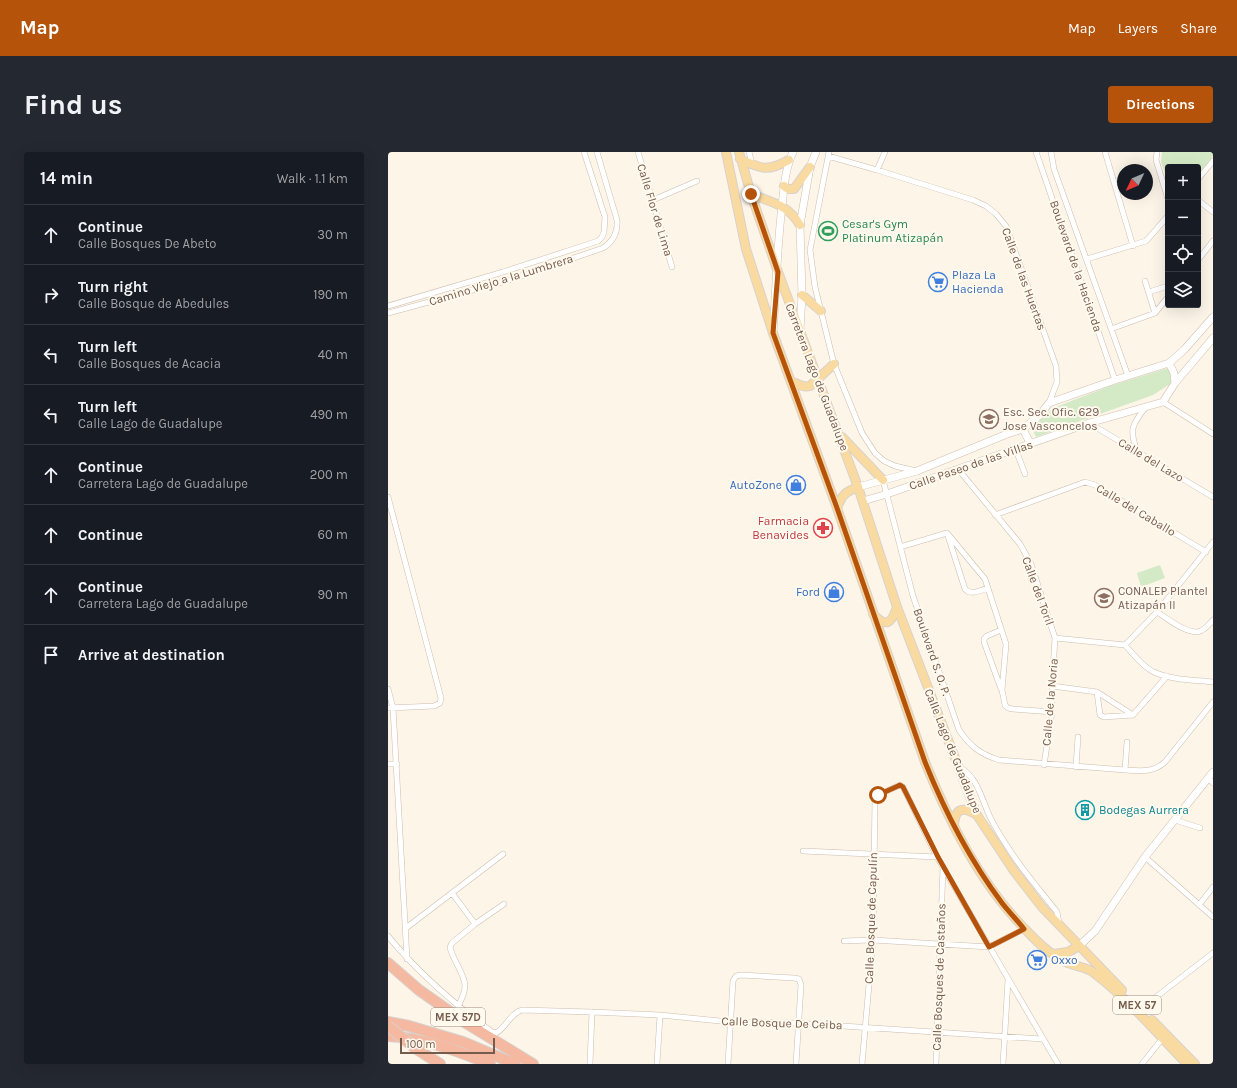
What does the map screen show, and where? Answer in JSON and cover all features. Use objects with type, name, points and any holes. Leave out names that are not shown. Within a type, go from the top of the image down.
[{"type":"highway","name":"MEX 57D","points":[[388,963],[419,990],[454,1015],[533,1064]]},
{"type":"highway","points":[[388,1022],[409,1026],[462,1042],[515,1064]]},
{"type":"highway","points":[[388,1026],[427,1064]]},
{"type":"highway","points":[[388,1036],[440,1064]]},
{"type":"highway","points":[[388,1036],[419,1040],[465,1054],[490,1064]]},
{"type":"main road","name":"Carretera Lago de Guadalupe","points":[[726,152],[746,249],[773,333],[837,508]]},
{"type":"main road","name":"Carretera Lago de Guadalupe","points":[[740,156],[751,194],[778,272],[858,487]]},
{"type":"main road","points":[[740,156],[752,164],[766,169],[777,166],[789,160]]},
{"type":"main road","points":[[784,186],[788,189],[794,188],[810,167]]},
{"type":"main road","points":[[751,194],[782,206],[794,216],[800,225]]},
{"type":"main road","points":[[802,295],[821,311]]},
{"type":"main road","points":[[791,381],[806,387],[810,386],[834,364]]},
{"type":"main road","points":[[839,434],[883,480]]},
{"type":"main road","points":[[837,508],[843,496],[848,491],[858,487]]},
{"type":"main road","name":"Calle Lago de Guadalupe","points":[[858,487],[897,608],[977,815],[1014,871],[1042,907],[1196,1064]]},
{"type":"main road","name":"MEX 57","points":[[837,508],[872,613],[937,792],[954,825],[990,885],[1002,904],[1024,929],[1054,954],[1068,963],[1094,972],[1122,997],[1187,1064]]},
{"type":"main road","points":[[872,613],[884,623],[887,623],[891,620],[897,608]]},
{"type":"main road","points":[[954,825],[954,816],[961,810],[970,810],[977,815]]},
{"type":"main road","points":[[1054,954],[1068,952],[1079,946]]},
{"type":"street","name":"Camino Viejo a la Lumbrera","points":[[388,306],[503,272],[598,241],[604,232],[604,218],[584,152]]},
{"type":"street","name":"Camino Viejo a la Lumbrera","points":[[388,314],[523,275],[603,248],[612,240],[618,228],[618,220],[597,152]]},
{"type":"street","name":"Calle Flor de Lima","points":[[638,152],[672,268]]},
{"type":"street","points":[[749,152],[752,164]]},
{"type":"street","points":[[773,333],[778,272],[778,232],[784,186],[789,160],[793,152]]},
{"type":"street","points":[[800,330],[802,295],[800,225],[810,167],[816,152]]},
{"type":"street","points":[[877,170],[884,152]]},
{"type":"street","name":"Boulevard de la Hacienda","points":[[1037,152],[1115,380]]},
{"type":"street","name":"Boulevard de la Hacienda","points":[[1051,152],[1054,169],[1089,259],[1111,329],[1128,376]]},
{"type":"street","points":[[1105,152],[1133,246]]},
{"type":"street","points":[[1157,152],[1156,160],[1165,189]]},
{"type":"street","points":[[829,154],[810,250],[815,287],[834,364],[862,433],[875,453],[884,461],[895,466],[917,471],[921,482]]},
{"type":"street","name":"Calle de las Huertas","points":[[829,154],[973,200],[986,206],[996,214],[1006,226],[1056,366],[1057,382],[1049,403]]},
{"type":"street","points":[[1201,175],[1213,161]]},
{"type":"street","points":[[652,200],[697,181]]},
{"type":"street","points":[[1201,202],[1213,212]]},
{"type":"street","points":[[1089,259],[1146,241],[1165,219]]},
{"type":"street","points":[[1201,256],[1213,241]]},
{"type":"street","points":[[1145,280],[1155,313]]},
{"type":"street","points":[[1149,292],[1165,287]]},
{"type":"street","points":[[1111,329],[1155,313],[1165,301]]},
{"type":"street","points":[[1049,403],[1169,363],[1184,350],[1213,317]]},
{"type":"street","points":[[1213,338],[1175,383],[1163,402],[1213,434]]},
{"type":"street","points":[[1169,363],[1174,373],[1175,383]]},
{"type":"street","name":"Calle Paseo de las Villas","points":[[862,501],[887,494],[1016,450],[1089,423],[1163,402]]},
{"type":"street","name":"Calle Paseo de las Villas","points":[[858,487],[917,471],[1007,434],[1023,429],[1040,415],[1049,403]]},
{"type":"street","points":[[1137,451],[1132,438],[1133,428],[1139,416],[1148,406]]},
{"type":"street","name":"Calle del Lazo","points":[[1089,423],[1213,497]]},
{"type":"street","points":[[1023,429],[1030,445]]},
{"type":"street","points":[[1016,450],[1025,474]]},
{"type":"street","name":"Calle del Toril","points":[[958,469],[1020,544],[1031,564],[1055,638],[1124,644]]},
{"type":"street","name":"Boulevard S. O. P.","points":[[883,480],[913,596],[960,730],[968,742],[976,750],[986,756],[999,760],[1044,765],[1146,772],[1160,767],[1213,702]]},
{"type":"street","name":"Calle del Caballo","points":[[995,515],[1085,482],[1095,485],[1206,552]]},
{"type":"street","points":[[388,497],[441,698],[440,703],[434,706],[391,708]]},
{"type":"street","points":[[900,547],[947,533]]},
{"type":"street","points":[[947,533],[985,579],[1006,644],[1002,690]]},
{"type":"street","points":[[947,533],[965,589],[972,593],[988,588]]},
{"type":"street","points":[[1213,542],[1157,612],[1124,644],[1148,669],[1154,672],[1167,676],[1213,682]]},
{"type":"street","points":[[1157,612],[1189,631],[1200,631],[1207,627],[1213,620]]},
{"type":"street","points":[[1001,630],[986,636],[984,642],[1002,690],[1005,705],[1008,708],[1052,712]]},
{"type":"street","name":"Calle de la Noria","points":[[1044,765],[1052,712],[1055,638]]},
{"type":"street","points":[[1097,692],[1100,715],[1104,717],[1132,715],[1167,676]]},
{"type":"street","points":[[1052,686],[1097,692],[1132,715]]},
{"type":"street","points":[[388,690],[397,764],[407,959]]},
{"type":"street","points":[[1076,767],[1078,737]]},
{"type":"street","points":[[1125,770],[1127,742]]},
{"type":"street","points":[[388,764],[397,764]]},
{"type":"street","points":[[957,765],[969,773],[975,782],[992,820],[1016,860],[1057,912],[1060,926]]},
{"type":"street","points":[[1079,946],[1095,931],[1145,857],[1210,780],[1213,772]]},
{"type":"street","name":"Calle Bosque de Capulín","points":[[862,1064],[873,940],[876,797],[900,785],[903,787],[938,857]]},
{"type":"street","points":[[1175,820],[1200,828]]},
{"type":"street","points":[[803,851],[938,857],[1042,1039],[1058,1064]]},
{"type":"street","points":[[406,928],[503,854]]},
{"type":"street","points":[[1145,857],[1213,917]]},
{"type":"street","name":"Calle Bosques de Castaños","points":[[936,1064],[943,867]]},
{"type":"street","points":[[1199,905],[1213,887]]},
{"type":"street","points":[[452,893],[476,924]]},
{"type":"street","points":[[388,936],[407,959],[458,1007],[464,990],[464,981],[450,947],[452,943],[504,904]]},
{"type":"street","points":[[844,941],[873,940],[989,947],[1024,929]]},
{"type":"street","points":[[1156,998],[1213,953]]},
{"type":"street","points":[[728,1064],[733,981],[736,976],[741,975],[798,979],[801,985],[797,1023],[796,1064]]},
{"type":"street","points":[[1003,1064],[1008,979]]},
{"type":"street","name":"Calle Bosque De Ceiba","points":[[458,1007],[492,1032],[496,1033],[501,1030],[514,1014],[522,1010],[592,1012],[730,1022],[797,1023],[938,1031],[1042,1039]]},
{"type":"street","points":[[590,1064],[592,1012]]},
{"type":"street","points":[[657,1064],[660,1016]]},
{"type":"street","points":[[1142,1064],[1162,1038]]},
{"type":"green space","points":[[1162,152],[1213,152],[1213,156],[1201,170],[1201,164],[1165,164],[1165,173],[1161,162]]},
{"type":"green space","points":[[1168,368],[1173,378],[1170,384],[1153,395],[1036,437],[1032,428],[1053,408],[1110,386]]},
{"type":"green space","points":[[1160,565],[1165,578],[1141,587],[1137,573]]},
{"type":"place","name":"Cesar's Gym Platinum Atizapán","points":[[828,231]]},
{"type":"place","name":"Plaza La Hacienda","points":[[938,282]]},
{"type":"place","name":"Esc. Sec. Ofic. 629 Jose Vasconcelos","points":[[989,419]]},
{"type":"place","name":"AutoZone","points":[[796,485]]},
{"type":"place","name":"Farmacia Benavides","points":[[823,528]]},
{"type":"place","name":"Ford","points":[[834,592]]},
{"type":"place","name":"CONALEP Plantel Atizapán II","points":[[1104,598]]},
{"type":"place","name":"Bodegas Aurrera","points":[[1085,810]]},
{"type":"place","name":"Oxxo","points":[[1037,960]]},
{"type":"route","points":[[751,194],[778,272],[773,333],[837,508],[872,613],[925,762],[937,792],[981,873],[1002,904],[1024,929],[989,947],[943,867],[903,787],[900,785],[878,795]]}]
